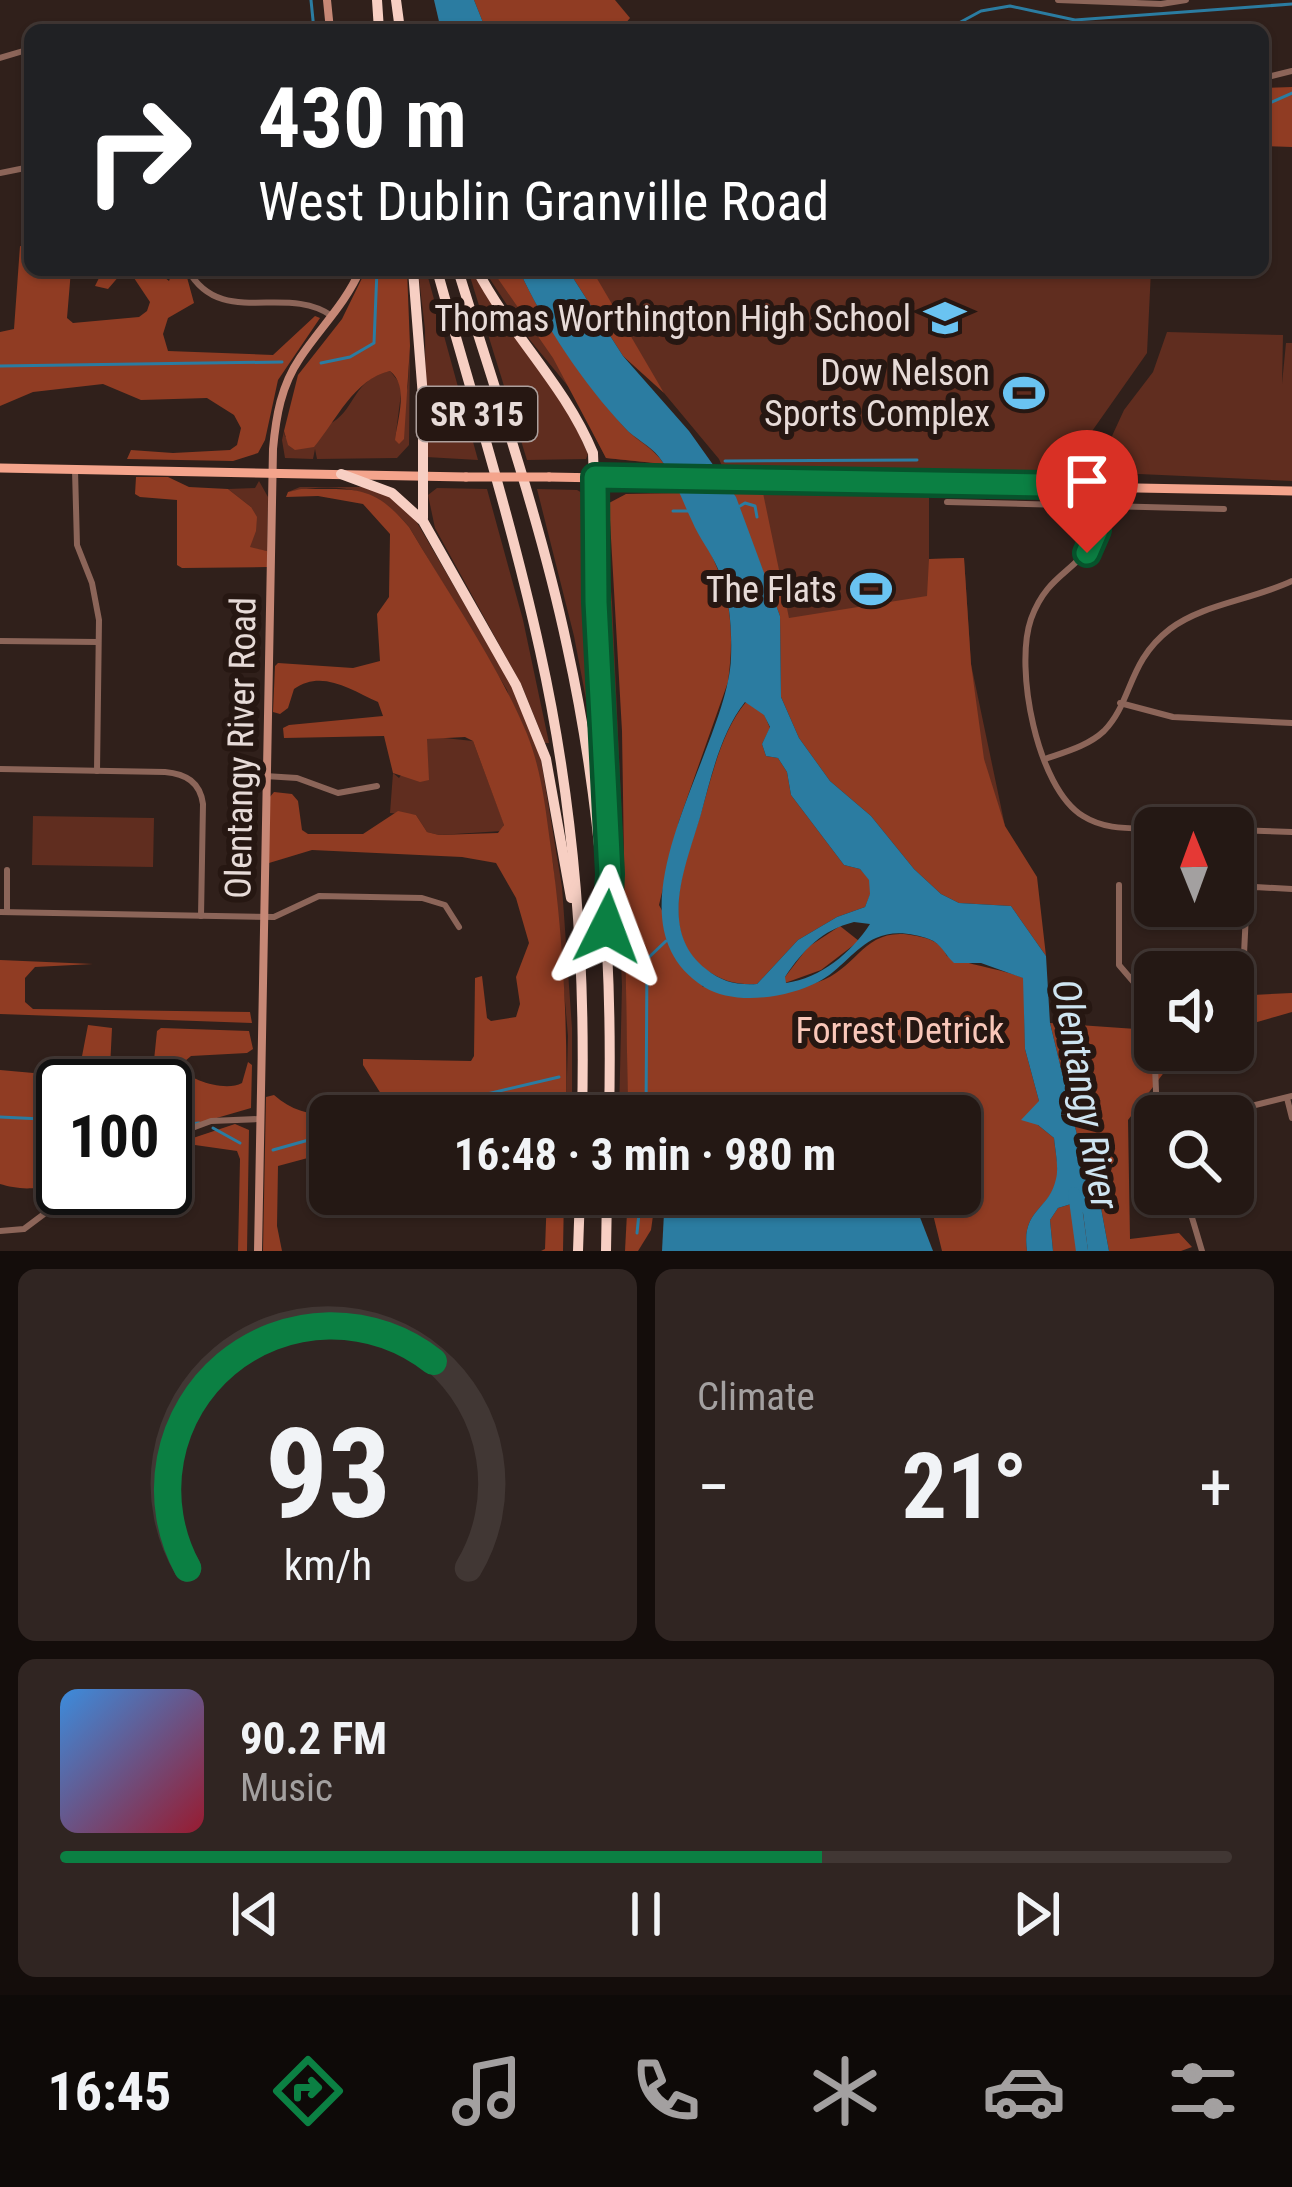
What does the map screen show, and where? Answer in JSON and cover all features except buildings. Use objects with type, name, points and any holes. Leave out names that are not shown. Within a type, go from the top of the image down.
[{"type":"highway","points":[[413,276],[423,397],[423,521]]},
{"type":"highway","name":"SR 315","points":[[438,276],[540,649],[566,798],[579,928],[582,1095]]},
{"type":"highway","name":"SR 315","points":[[460,276],[567,643],[593,794],[607,927],[609,1095]]},
{"type":"highway","points":[[482,276],[508,321],[574,409],[593,453],[610,874],[607,927]]},
{"type":"highway","points":[[341,474],[392,493],[423,521],[529,712],[546,759],[579,928]]},
{"type":"highway","points":[[578,1251],[579,1215]]},
{"type":"highway","points":[[606,1251],[607,1215]]},
{"type":"main road","name":"Olentangy River Road","points":[[258,1251],[273,449],[280,398],[355,276]]},
{"type":"main road","points":[[0,468],[1292,491]]},
{"type":"street","points":[[1058,0],[1161,4],[1186,0]]},
{"type":"street","points":[[191,276],[222,301],[306,303],[332,316]]},
{"type":"street","points":[[76,470],[77,545],[92,583],[99,620],[97,771]]},
{"type":"street","points":[[1099,486],[1097,530],[1087,553],[1039,602],[1027,636],[1028,684],[1045,759],[1062,796],[1086,818],[1109,827],[1134,828]]},
{"type":"street","points":[[946,502],[1224,508]]},
{"type":"street","points":[[1045,759],[1100,735],[1141,659],[1168,631],[1203,610],[1255,598],[1292,581]]},
{"type":"street","points":[[0,640],[98,642]]},
{"type":"street","points":[[1120,703],[1173,718],[1292,723]]},
{"type":"street","points":[[0,769],[174,773],[194,782],[203,804],[201,916]]},
{"type":"street","points":[[266,776],[297,778],[338,793],[377,786]]},
{"type":"street","points":[[1254,831],[1292,832]]},
{"type":"street","points":[[8,870],[3,912],[263,917],[284,915],[319,896],[422,898],[445,905],[459,927]]},
{"type":"street","points":[[1119,885],[1119,965],[1134,982]]},
{"type":"street","points":[[1244,951],[1247,892],[1255,887],[1292,889]]},
{"type":"street","points":[[1254,1106],[1289,1097],[1292,1118]]},
{"type":"street","points":[[192,1129],[229,1117],[259,1119]]},
{"type":"street","points":[[0,1231],[24,1228],[43,1215]]},
{"type":"street","points":[[1191,1215],[1202,1251]]},
{"type":"shaded area","points":[[419,276],[428,276],[478,460],[426,457],[425,329]]},
{"type":"shaded area","points":[[470,276],[479,276],[561,394],[588,454],[586,459],[527,460]]},
{"type":"shaded area","points":[[488,276],[522,276],[539,314],[664,464],[606,458],[572,391],[530,340]]},
{"type":"shaded area","name":"The Flats","points":[[586,276],[1151,276],[1147,353],[1090,434],[1089,465],[1078,476],[929,474],[929,559],[964,558],[971,664],[1005,826],[789,619],[719,459],[664,393]]},
{"type":"shaded area","points":[[1167,332],[1283,335],[1282,384],[1286,343],[1292,343],[1292,481],[1117,473],[1109,466],[1112,436],[1124,410],[1153,372]]},
{"type":"shaded area","points":[[410,346],[409,445],[397,458],[317,459],[315,449],[313,459],[285,458],[284,431],[285,437],[333,422],[369,380],[390,371],[402,386],[395,440],[408,386]]},
{"type":"shaded area","points":[[259,481],[268,497],[267,551],[249,548],[251,507],[228,489],[255,488]]},
{"type":"shaded area","points":[[300,487],[369,487],[387,494],[415,519],[514,689],[540,754],[562,887],[572,1095],[567,1095],[568,1036],[553,863],[507,690],[409,527],[396,514],[355,491],[288,492]]},
{"type":"shaded area","points":[[437,488],[487,489],[523,620],[549,743],[435,528],[428,495]]},
{"type":"shaded area","points":[[537,489],[584,494],[603,762],[598,762],[574,636]]},
{"type":"shaded area","points":[[602,493],[612,602],[625,889],[628,1095],[619,1095],[622,986]]},
{"type":"shaded area","points":[[427,739],[473,741],[504,824],[502,831],[439,835],[427,832],[416,815],[390,813],[393,773],[399,778]]},
{"type":"shaded area","points":[[33,816],[154,818],[153,867],[32,865]]},
{"type":"green space","points":[[474,0],[615,0],[630,18],[625,24],[484,24]]},
{"type":"green space","points":[[1292,87],[1292,147],[1269,146],[1269,88]]},
{"type":"green space","points":[[20,246],[24,247],[24,276],[70,276],[67,318],[73,323],[139,317],[147,311],[150,302],[133,276],[163,276],[169,281],[171,276],[187,276],[194,303],[168,318],[163,334],[168,351],[273,355],[315,316],[320,318],[278,380],[258,453],[233,461],[127,459],[131,450],[173,453],[230,450],[237,445],[241,428],[234,415],[207,398],[141,400],[103,384],[33,392],[0,406],[0,332],[14,329]]},
{"type":"green space","points":[[100,276],[119,276],[108,289],[95,286]]},
{"type":"green space","points":[[363,276],[407,276],[410,346],[404,439],[399,444],[395,440],[401,393],[390,371],[356,392],[314,447],[295,450],[284,431],[298,375],[342,319]]},
{"type":"green space","points":[[496,276],[522,276],[579,371],[623,426],[664,464],[606,458],[553,358]]},
{"type":"green space","points":[[572,276],[596,276],[664,393],[623,356]]},
{"type":"green space","points":[[136,477],[168,477],[189,487],[228,489],[257,517],[250,547],[267,551],[267,567],[177,565],[177,500],[140,497],[135,494]]},
{"type":"green space","points":[[288,492],[361,492],[396,513],[472,629],[527,734],[542,787],[558,910],[566,1095],[382,1095],[363,1065],[363,1059],[471,1061],[475,978],[482,976],[487,1018],[516,1017],[520,1004],[516,977],[529,943],[516,898],[496,863],[312,850],[269,863],[269,798],[274,792],[292,794],[298,801],[302,830],[308,834],[363,834],[398,811],[416,815],[427,832],[439,835],[498,833],[504,825],[473,741],[465,737],[427,739],[429,780],[420,782],[393,773],[384,736],[284,738],[283,728],[289,725],[383,716],[378,702],[326,681],[294,689],[288,708],[280,714],[273,712],[275,666],[353,668],[380,661],[377,614],[389,597],[390,534],[363,504],[318,496],[286,497]]},
{"type":"green space","name":"Forrest Detrick","points":[[683,493],[723,583],[731,625],[728,682],[679,821],[659,905],[703,987],[818,982],[873,942],[899,934],[927,939],[947,956],[1024,978],[1025,1049],[1039,1101],[1038,1125],[1054,1138],[1058,1169],[1053,1190],[1028,1227],[1027,1251],[942,1251],[933,1215],[981,1215],[981,1095],[628,1095],[622,731],[609,503],[626,494]]},
{"type":"green space","name":"Forrest Detrick","points":[[733,493],[763,493],[789,618],[927,596],[929,559],[964,558],[984,759],[1005,826],[1037,877],[1046,956],[1011,906],[959,903],[941,894],[871,816],[830,781],[799,738],[781,697],[780,616]]},
{"type":"green space","name":"Forrest Detrick","points":[[746,702],[764,714],[770,728],[762,744],[766,756],[778,758],[787,772],[791,795],[844,865],[860,869],[870,880],[865,907],[798,940],[757,984],[730,981],[705,969],[690,953],[678,915],[683,874],[713,770]]},
{"type":"green space","name":"Forrest Detrick","points":[[840,926],[859,941],[821,970],[785,983],[808,947]]},
{"type":"green space","points":[[0,960],[93,964],[35,967],[25,978],[25,1002],[33,1009],[250,1012],[252,1023],[0,1014]]},
{"type":"green space","points":[[1292,993],[1292,1012],[1254,1023],[1254,995]]},
{"type":"green space","points":[[1050,1023],[1134,1029],[1134,1071],[1165,1071],[1147,1095],[1134,1095],[1134,1112],[1128,1120],[1130,1239],[1179,1233],[1192,1247],[1109,1251],[1099,1197],[1079,1143]]},
{"type":"green space","points":[[88,1025],[112,1028],[110,1059],[81,1059]]},
{"type":"green space","points":[[157,1031],[249,1031],[253,1049],[247,1053],[154,1059]]},
{"type":"green space","points":[[248,1062],[252,1065],[251,1108],[192,1125],[192,1076],[235,1085],[242,1083]]},
{"type":"green space","points":[[0,1070],[36,1073],[36,1187],[0,1184]]},
{"type":"green space","points":[[274,1095],[309,1113],[309,1158],[278,1166],[277,1226],[282,1251],[263,1251],[266,1097]]},
{"type":"green space","points":[[235,1124],[249,1130],[247,1251],[238,1251],[237,1151],[195,1145],[192,1138]]},
{"type":"green space","points":[[1071,1204],[1083,1213],[1088,1251],[1053,1251],[1050,1220],[1058,1208]]},
{"type":"green space","points":[[546,1215],[564,1215],[563,1251],[541,1251],[545,1249]]},
{"type":"green space","points":[[627,1215],[653,1215],[651,1230],[638,1251],[625,1251]]},
{"type":"water","points":[[434,0],[474,0],[484,24],[440,24]]},
{"type":"water","points":[[522,276],[572,276],[623,356],[689,431],[736,497],[780,616],[781,697],[799,738],[830,781],[871,816],[941,894],[959,903],[1011,906],[1046,956],[1050,1023],[1079,1143],[1099,1197],[1109,1251],[1088,1251],[1083,1213],[1071,1204],[1058,1208],[1050,1220],[1053,1251],[1027,1251],[1028,1227],[1052,1190],[1057,1169],[1054,1138],[1038,1125],[1021,1120],[1039,1101],[1025,1049],[1023,978],[981,963],[954,963],[933,941],[903,933],[868,942],[818,982],[761,998],[731,996],[704,987],[674,957],[662,919],[664,877],[725,695],[731,647],[725,590],[665,465],[594,392]],"holes":[[[745,702],[764,715],[770,727],[762,744],[766,756],[778,758],[787,772],[791,795],[844,865],[860,869],[869,880],[870,894],[865,907],[798,940],[757,984],[742,984],[718,977],[691,953],[682,935],[680,895],[729,727]],[[854,922],[870,924],[854,945],[823,970],[786,983],[785,977],[814,942]]]},
{"type":"water","points":[[664,1215],[919,1215],[933,1251],[662,1251]]},
{"type":"pier","points":[[657,464],[720,465],[740,492],[676,492]]},
{"type":"waterway","points":[[311,0],[313,24]]},
{"type":"waterway","points":[[957,24],[981,11],[1010,6],[1075,20],[1292,4]]},
{"type":"waterway","points":[[1269,103],[1292,93]]},
{"type":"waterway","points":[[321,363],[350,357],[374,343],[377,276]]},
{"type":"waterway","points":[[0,366],[282,362]]},
{"type":"waterway","points":[[725,461],[917,460]]},
{"type":"waterway","points":[[740,506],[755,506],[757,517]]},
{"type":"waterway","points":[[673,511],[689,511]]},
{"type":"waterway","points":[[646,1095],[647,959],[666,941]]},
{"type":"waterway","points":[[483,1095],[559,1077]]},
{"type":"waterway","points":[[0,1117],[36,1119]]},
{"type":"waterway","points":[[192,1124],[199,1123]]},
{"type":"waterway","points":[[213,1128],[240,1143]]},
{"type":"waterway","points":[[273,1150],[309,1140]]},
{"type":"waterway","name":"Olentangy River","points":[[1074,1193],[1082,1251]]},
{"type":"waterway","points":[[637,1233],[639,1215]]},
{"type":"place","name":"Thomas Worthington High School","points":[[945,318]]},
{"type":"place","name":"Dow Nelson Sports Complex","points":[[1024,393]]},
{"type":"place","name":"The Flats","points":[[871,589]]},
{"type":"route","points":[[607,927],[610,874],[596,602],[595,477],[1099,486],[1097,530],[1087,553]]}]
